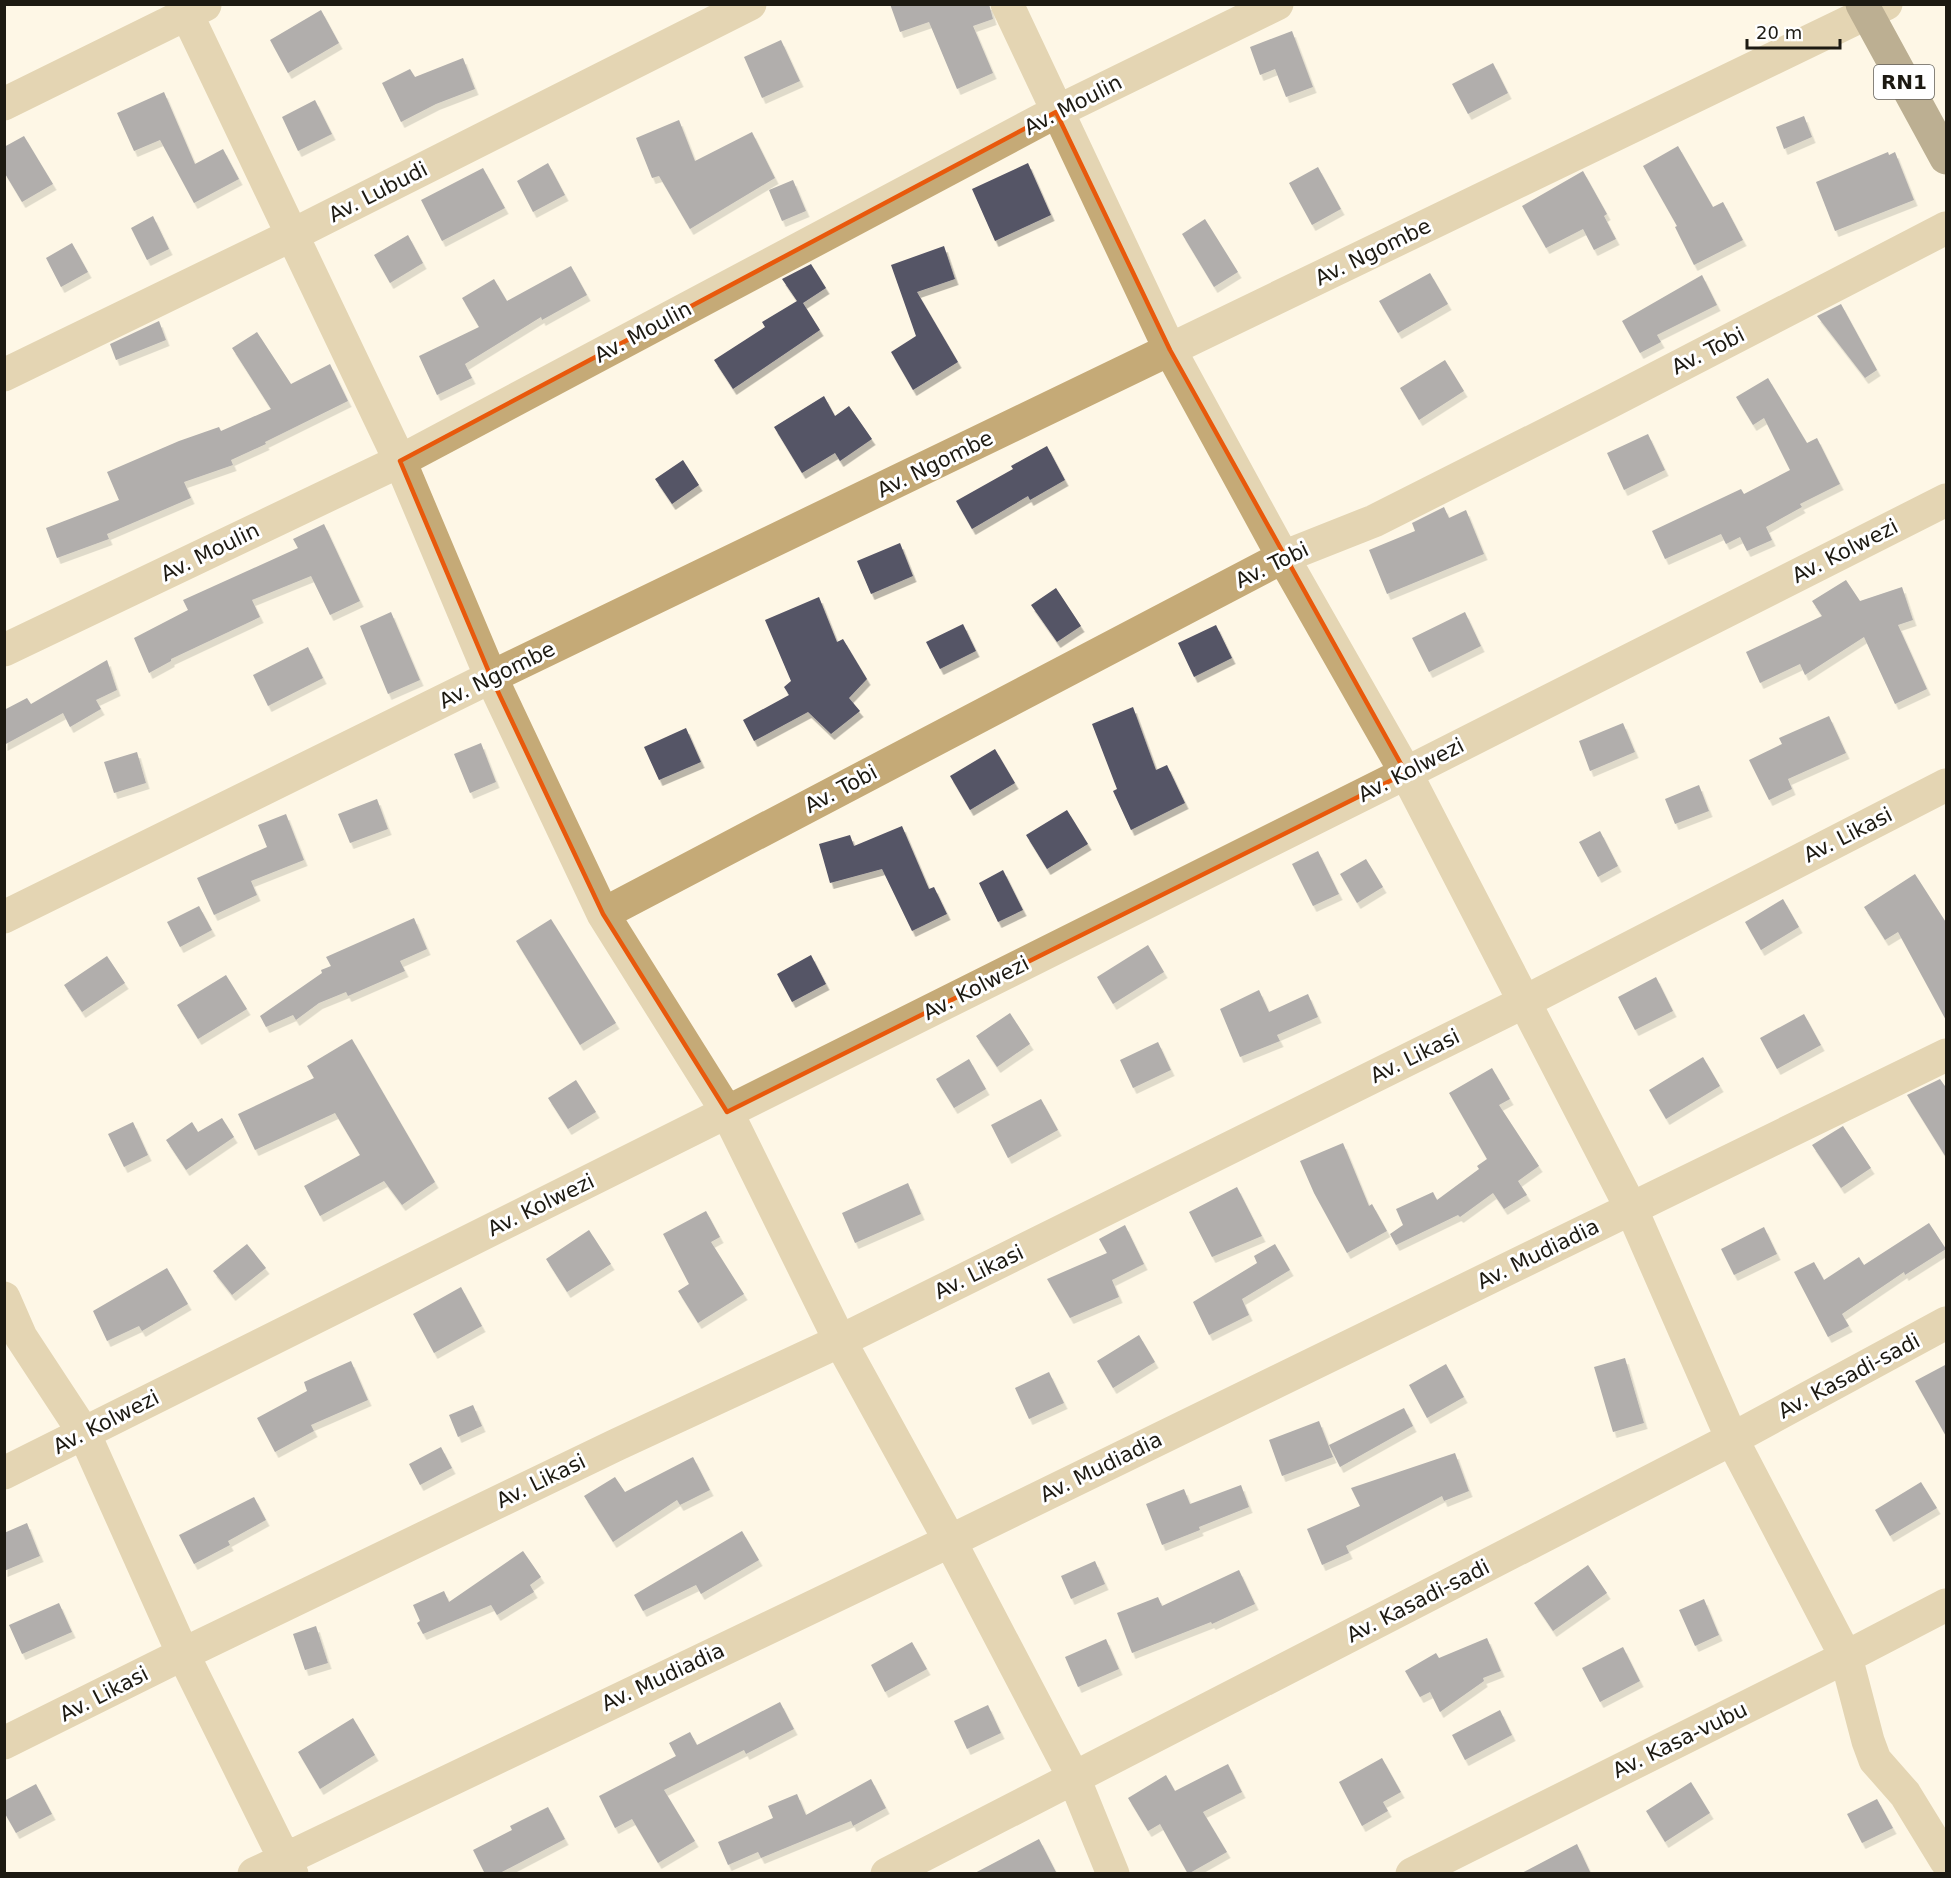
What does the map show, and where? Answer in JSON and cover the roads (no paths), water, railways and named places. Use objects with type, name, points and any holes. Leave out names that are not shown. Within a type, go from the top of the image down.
[{"type":"highway","name":"RN1","points":[[1872,8],[1947,158]]},
{"type":"street","name":"Av. Lubudi","points":[[4,375],[292,235],[750,4]]},
{"type":"street","points":[[1007,4],[1170,350],[1283,557],[1406,773],[1631,1208],[1732,1439],[1846,1657],[1875,1760],[1905,1794],[1947,1861]]},
{"type":"street","name":"Av. Moulin","points":[[4,650],[400,461],[1056,112],[1277,4]]},
{"type":"street","points":[[4,104],[191,8],[292,235],[400,461],[491,677],[603,914],[727,1112],[840,1341],[950,1541],[1074,1778],[1113,1874]]},
{"type":"street","name":"Av. Ngombe","points":[[4,917],[491,677],[1872,8]]},
{"type":"street","name":"Av. Tobi","points":[[603,914],[1283,557],[1385,515],[1947,228]]},
{"type":"street","name":"Av. Kolwezi","points":[[4,1473],[1406,773],[1947,500]]},
{"type":"street","name":"Av. Likasi","points":[[4,1743],[616,1445],[840,1341],[1524,1002],[1947,785]]},
{"type":"street","name":"Av. Mudiadia","points":[[254,1874],[288,1866],[1947,1055]]},
{"type":"street","points":[[4,1298],[21,1337],[84,1433],[183,1654],[288,1866]]},
{"type":"street","name":"Av. Kasadi-sadi","points":[[887,1874],[1732,1439],[1947,1323]]},
{"type":"street","name":"Av. Kasa-vubu","points":[[1412,1874],[1947,1605]]}]
